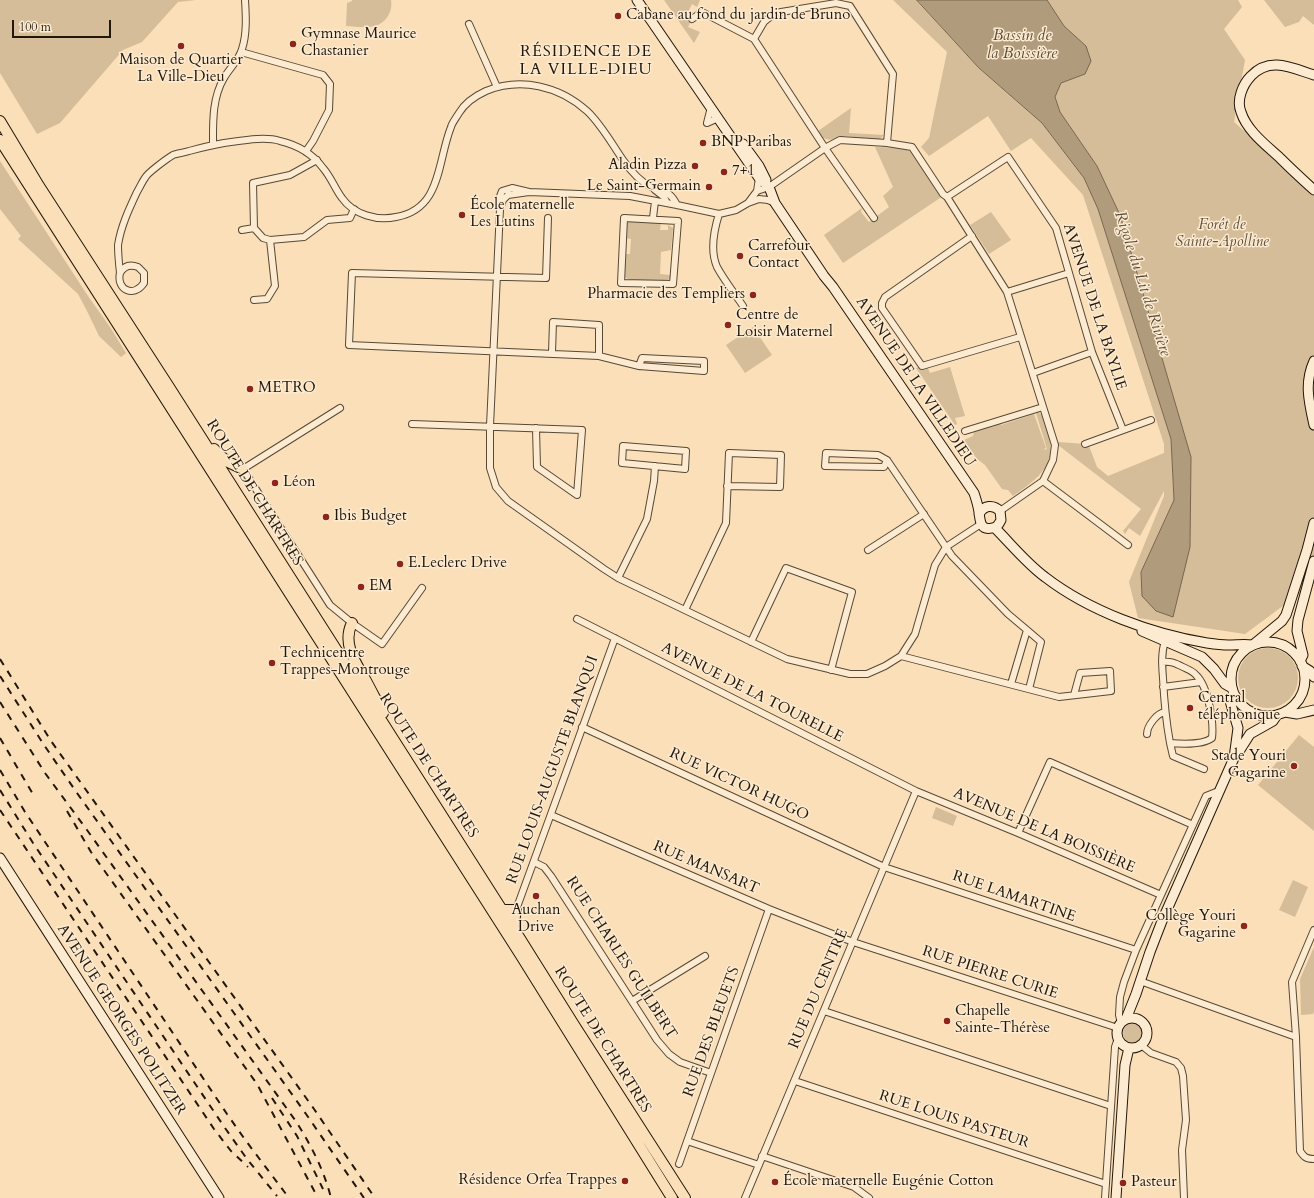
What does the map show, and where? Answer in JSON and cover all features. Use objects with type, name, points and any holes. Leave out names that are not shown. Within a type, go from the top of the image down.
[{"type":"main road","points":[[0,121],[143,355]]},
{"type":"main road","points":[[0,140],[143,355]]},
{"type":"main road","name":"ROUTE DE CHARTRES","points":[[143,355],[169,387],[685,1198]]},
{"type":"main road","name":"ROUTE DE CHARTRES","points":[[143,355],[672,1198]]},
{"type":"main road","points":[[169,387],[190,411],[219,456],[243,469]]},
{"type":"main road","points":[[352,624],[349,629],[348,639],[352,658],[396,734],[395,743]]},
{"type":"main road","points":[[502,910],[516,910],[513,928]]},
{"type":"main road","points":[[648,1160],[651,1174],[663,1198]]},
{"type":"street","points":[[213,145],[215,102],[223,80],[241,52],[246,26],[245,0]]},
{"type":"street","name":"AVENUE DE LA VILLEDIEU","points":[[637,0],[759,178],[769,187],[807,240],[828,274],[834,287]]},
{"type":"street","points":[[754,39],[764,22],[775,12],[836,3],[850,6],[893,74],[887,143]]},
{"type":"street","points":[[692,19],[702,12],[754,39],[825,148],[874,218]]},
{"type":"street","points":[[469,24],[497,87]]},
{"type":"street","points":[[241,52],[323,75],[330,84],[329,110],[313,141],[306,151]]},
{"type":"street","points":[[1314,75],[1284,65],[1271,64],[1257,69],[1247,80],[1240,93],[1240,111],[1248,126],[1259,138],[1314,190]]},
{"type":"street","points":[[120,273],[124,267],[133,265],[138,266],[144,273],[144,283],[138,290],[132,291],[121,286],[119,282],[120,273],[118,245],[126,215],[145,176],[173,155],[213,145],[237,141],[267,139],[279,140],[306,151],[317,160],[348,205],[362,214],[372,217],[395,218],[406,215],[415,210],[424,204],[429,198],[435,186],[451,126],[460,111],[468,102],[477,95],[497,87],[518,84],[530,84],[555,90],[580,105],[594,118],[630,170],[639,179],[664,197],[668,203]]},
{"type":"street","name":"AVENUE DE LA VILLEDIEU","points":[[700,90],[712,102],[759,166],[775,203],[824,276],[834,287],[974,493],[989,506]]},
{"type":"street","points":[[759,199],[769,187],[825,148],[840,140],[887,143],[912,147],[943,194],[947,197],[1007,292],[1055,445],[1053,460],[1043,481],[1000,511]]},
{"type":"street","name":"AVENUE DE LA BAYLIE","points":[[947,197],[1008,157],[1056,228],[1092,352],[1123,430]]},
{"type":"street","points":[[317,160],[290,175],[253,183],[254,228],[263,238],[270,240],[304,237],[327,220],[350,218],[354,209]]},
{"type":"street","points":[[748,203],[757,191],[759,178]]},
{"type":"street","points":[[757,191],[769,187]]},
{"type":"street","points":[[775,203],[768,200],[759,199],[736,210],[719,214],[676,204],[630,196],[529,192],[512,188],[502,192],[499,199],[500,209],[490,426],[490,468],[496,487],[508,501],[618,578],[787,659],[850,674],[866,674],[885,666],[901,656],[915,634],[935,565],[946,547],[981,524]]},
{"type":"street","points":[[652,188],[665,191],[674,199],[676,204]]},
{"type":"street","points":[[653,218],[655,201]]},
{"type":"street","points":[[719,214],[714,230],[714,256],[717,267],[743,306]]},
{"type":"street","points":[[548,218],[546,278],[352,273],[349,345],[599,356],[639,366],[704,372],[704,361],[642,358],[639,366]]},
{"type":"street","points":[[624,218],[653,218],[678,220],[673,284],[621,283],[624,218]]},
{"type":"street","points":[[242,230],[254,228]]},
{"type":"street","points":[[972,236],[885,297],[882,303],[882,308],[922,366],[1020,337]]},
{"type":"street","points":[[254,300],[268,299],[275,286],[270,240]]},
{"type":"street","points":[[1007,292],[1069,273]]},
{"type":"street","points":[[552,353],[553,322],[599,325],[599,356]]},
{"type":"street","points":[[1033,373],[1092,352]]},
{"type":"street","points":[[1314,361],[1310,369],[1307,389],[1314,426]]},
{"type":"street","points":[[965,431],[1043,407]]},
{"type":"street","points":[[340,408],[243,469],[330,605],[352,624],[382,644],[422,588]]},
{"type":"street","points":[[1085,444],[1152,420]]},
{"type":"street","points":[[412,424],[490,426],[536,428],[582,430],[576,494],[537,468],[536,428]]},
{"type":"street","points":[[623,446],[686,451],[685,469],[655,466],[622,462],[623,446]]},
{"type":"street","points":[[685,610],[726,523],[727,486],[728,453],[781,455],[780,487],[727,486]]},
{"type":"street","points":[[887,460],[884,468],[825,466],[826,453],[878,455],[887,460],[952,556],[1008,614],[1041,642],[1029,689]]},
{"type":"street","points":[[618,578],[647,519],[654,481],[655,466]]},
{"type":"street","points":[[1043,481],[1128,546]]},
{"type":"street","name":"AVENUE DE LA VILLEDIEU","points":[[974,493],[979,514]]},
{"type":"street","points":[[989,506],[995,507],[1000,511],[1002,517],[997,525],[987,528],[981,524],[979,514],[983,508],[989,506]]},
{"type":"street","points":[[868,550],[924,514]]},
{"type":"street","points":[[1234,758],[1238,728],[1230,702],[1233,691],[1231,675],[1234,663],[1242,652],[1282,621],[1286,615],[1308,550],[1314,523]]},
{"type":"street","points":[[997,525],[1009,543],[1044,576],[1063,590],[1082,601],[1135,625],[1207,643],[1228,645],[1267,642],[1281,644],[1292,651],[1314,677]]},
{"type":"street","points":[[1105,1198],[1115,1048],[1118,1038],[1117,1033],[1136,994],[1162,921],[1234,758],[1250,734],[1273,721],[1281,713],[1296,703],[1302,692],[1305,679],[1301,663],[1303,655],[1298,631],[1298,620],[1314,561]]},
{"type":"street","points":[[751,642],[786,568],[852,592],[831,670]]},
{"type":"street","name":"AVENUE DE LA TOURELLE","points":[[577,619],[916,791]]},
{"type":"street","points":[[1135,625],[1139,630],[1202,657],[1233,691],[1240,703],[1247,710],[1267,716],[1281,713],[1297,714],[1314,710]]},
{"type":"street","points":[[1011,684],[1027,630]]},
{"type":"street","name":"RUE LOUIS-AUGUSTE BLANQUI","points":[[516,910],[615,638]]},
{"type":"street","points":[[1165,641],[1162,648],[1162,662],[1165,712],[1170,743],[1174,756],[1204,769]]},
{"type":"street","points":[[901,656],[1059,697],[1074,694],[1111,691],[1110,671],[1080,673],[1074,694]]},
{"type":"street","points":[[1162,662],[1173,661],[1196,674],[1201,682],[1210,706],[1213,727],[1212,738],[1208,741],[1184,744],[1170,743]]},
{"type":"street","points":[[1164,687],[1201,682]]},
{"type":"street","points":[[1147,734],[1147,729],[1158,715],[1165,712]]},
{"type":"street","name":"RUE VICTOR HUGO","points":[[582,727],[884,867]]},
{"type":"street","points":[[1018,833],[1050,762],[1193,825]]},
{"type":"street","points":[[1122,1023],[1119,1015],[1122,987],[1136,950],[1206,796],[1221,790]]},
{"type":"street","name":"AVENUE DE LA BOISSIÈRE","points":[[916,791],[1161,895]]},
{"type":"street","name":"RUE DU CENTRE","points":[[745,1198],[916,791]]},
{"type":"street","name":"RUE MANSART","points":[[551,815],[769,909],[853,942]]},
{"type":"street","name":"AVENUE GEORGES POLITZER","points":[[0,858],[219,1198]]},
{"type":"street","name":"RUE CHARLES GUILBERT","points":[[534,862],[544,867],[551,876],[657,1040],[680,1062],[711,1073]]},
{"type":"street","name":"RUE LAMARTINE","points":[[884,867],[1136,950]]},
{"type":"street","name":"RUE DES BLEUETS","points":[[679,1164],[769,909]]},
{"type":"street","points":[[1314,930],[1292,982],[1296,1037],[1300,1151],[1304,1157],[1314,1159]]},
{"type":"street","name":"RUE PIERRE CURIE","points":[[853,942],[1122,1023]]},
{"type":"street","points":[[632,1001],[705,956]]},
{"type":"street","points":[[1140,981],[1296,1037]]},
{"type":"street","points":[[1118,1038],[1121,1043],[1129,1048],[1137,1047],[1144,1042],[1147,1034],[1146,1026],[1140,1020],[1137,1011],[1136,994]]},
{"type":"street","points":[[824,1011],[1111,1106]]},
{"type":"street","points":[[1122,1023],[1131,1018],[1140,1020]]},
{"type":"street","points":[[1141,1045],[1151,1053],[1176,1062],[1181,1068],[1183,1076],[1186,1120],[1182,1150],[1184,1198]]},
{"type":"street","points":[[1116,1198],[1125,1065],[1129,1048]]},
{"type":"street","name":"RUE LOUIS PASTEUR","points":[[795,1081],[1106,1184]]},
{"type":"street","points":[[687,1141],[759,1165]]},
{"type":"street","points":[[762,1156],[854,1187],[869,1198]]},
{"type":"green space","points":[[0,0],[196,0],[178,2],[142,42],[123,50],[60,123],[37,134],[0,73]]},
{"type":"green space","points":[[352,0],[391,0],[391,10],[384,21],[375,26],[346,26],[347,3]]},
{"type":"green space","points":[[664,0],[700,0],[697,7],[692,4],[685,18],[691,21],[688,27],[700,32],[694,43]]},
{"type":"green space","name":"Forêt de Sainte-Apolline","points":[[893,0],[917,0],[979,68],[1042,123],[1084,178],[1098,209],[1171,439],[1174,500],[1141,572],[1142,596],[1191,457],[1120,215],[1097,166],[1060,112],[1055,97],[1061,83],[1085,74],[1086,46],[1064,26],[1047,0],[1238,0],[1242,7],[1224,29],[1245,60],[1234,122],[1314,193],[1314,583],[1245,634],[1138,618],[1129,582],[1164,496],[1164,491],[1140,536],[1129,528],[1125,534],[1123,531],[1141,509],[1058,445],[1058,442],[1085,444],[1089,446],[1097,467],[1108,476],[1164,453],[1164,444],[1083,195],[1031,138],[1011,151],[988,116],[929,156],[921,147],[929,138],[947,52]]},
{"type":"green space","points":[[1264,0],[1314,0],[1314,25],[1303,16],[1299,22],[1285,27]]},
{"type":"green space","points":[[851,108],[849,133],[884,135],[879,140],[845,136],[830,140],[823,138],[818,131]]},
{"type":"green space","points":[[875,147],[898,148],[912,152],[941,195],[940,198],[843,263],[824,235],[862,208],[861,212],[869,222],[889,207],[883,196],[893,187]]},
{"type":"green space","points":[[0,161],[88,296],[110,327],[126,353],[121,357],[99,336],[78,294],[18,239],[21,236],[0,209]]},
{"type":"green space","points":[[991,212],[1011,240],[989,254],[970,225]]},
{"type":"green space","points":[[628,220],[661,223],[660,230],[668,230],[668,225],[673,228],[671,250],[661,252],[660,274],[670,275],[670,278],[666,281],[632,280],[626,278],[623,274],[624,254],[630,254],[631,239],[625,238]]},
{"type":"green space","points":[[753,327],[772,355],[745,373],[726,345]]},
{"type":"green space","points":[[927,366],[930,373],[950,367],[965,416],[955,418],[957,424],[955,425],[916,368]]},
{"type":"green space","points":[[1038,412],[1042,416],[1048,431],[1050,453],[1048,462],[1038,477],[1013,496],[1008,490],[1002,489],[985,465],[976,458],[964,440],[973,436],[974,431],[1000,423],[1001,425],[1034,414],[1046,448],[1043,450],[1047,449],[1036,413]]},
{"type":"green space","points":[[1268,648],[1285,653],[1293,661],[1298,678],[1293,695],[1285,703],[1268,708],[1251,703],[1243,695],[1238,678],[1243,661],[1251,653]]},
{"type":"green space","name":"Stade Youri Gagarine","points":[[1299,735],[1314,747],[1314,831],[1258,785]]},
{"type":"green space","points":[[936,807],[957,816],[953,826],[932,818]]},
{"type":"green space","points":[[1293,880],[1308,887],[1295,917],[1279,910]]},
{"type":"green space","points":[[1314,947],[1314,1011],[1313,1014],[1301,1015],[1300,979]]},
{"type":"green space","points":[[1133,1023],[1140,1026],[1143,1033],[1140,1040],[1133,1043],[1126,1040],[1123,1033],[1126,1026]]},
{"type":"water","name":"Bassin de la Boissière","points":[[917,0],[1047,0],[1064,26],[1086,46],[1091,61],[1085,74],[1061,83],[1055,97],[1060,112],[1097,166],[1120,215],[1191,457],[1190,547],[1173,617],[1156,611],[1142,596],[1141,572],[1174,500],[1171,439],[1098,209],[1084,178],[1042,123],[979,68]]},
{"type":"railway","points":[[0,659],[51,741],[314,1109],[375,1198]]},
{"type":"railway","points":[[0,676],[77,793],[306,1114],[364,1198]]},
{"type":"railway","points":[[0,702],[45,773],[295,1120],[316,1158],[325,1178],[331,1198]]},
{"type":"railway","points":[[0,738],[34,796]]},
{"type":"railway","points":[[0,770],[25,812],[227,1114],[289,1198]]},
{"type":"railway","points":[[0,790],[33,843],[225,1128],[247,1159],[277,1196]]},
{"type":"railway","points":[[0,810],[214,1129],[231,1151],[248,1167]]},
{"type":"railway","points":[[67,811],[91,852],[257,1084],[318,1198]]},
{"type":"railway","points":[[272,1098],[297,1136],[323,1189]]},
{"type":"place","name":"Cabane au fond du jardin de Bruno","points":[[618,16]]},
{"type":"place","name":"Gymnase Maurice Chastanier","points":[[293,44]]},
{"type":"place","name":"Maison de Quartier La Ville-Dieu","points":[[181,46]]},
{"type":"place","name":"BNP Paribas","points":[[703,143]]},
{"type":"place","name":"Aladin Pizza","points":[[695,166]]},
{"type":"place","name":"7+1","points":[[724,172]]},
{"type":"place","name":"Le Saint-Germain","points":[[709,187]]},
{"type":"place","name":"École maternelle Les Lutins","points":[[462,215]]},
{"type":"place","name":"Carrefour Contact","points":[[740,256]]},
{"type":"place","name":"Pharmacie des Templiers","points":[[753,295]]},
{"type":"place","name":"Centre de Loisir Maternel","points":[[728,325]]},
{"type":"place","name":"METRO","points":[[250,389]]},
{"type":"place","name":"Léon","points":[[275,483]]},
{"type":"place","name":"Ibis Budget","points":[[326,517]]},
{"type":"place","name":"E.Leclerc Drive","points":[[400,564]]},
{"type":"place","name":"EM","points":[[361,587]]},
{"type":"place","name":"Technicentre Trappes-Montrouge","points":[[272,663]]},
{"type":"place","name":"Central téléphonique","points":[[1190,708]]},
{"type":"place","name":"Stade Youri Gagarine","points":[[1294,766]]},
{"type":"place","name":"Auchan Drive","points":[[536,896]]},
{"type":"place","name":"Collège Youri Gagarine","points":[[1244,926]]},
{"type":"place","name":"Chapelle Sainte-Thérèse","points":[[947,1021]]},
{"type":"place","name":"Résidence Orfea Trappes","points":[[625,1181]]},
{"type":"place","name":"École maternelle Eugénie Cotton","points":[[775,1182]]},
{"type":"place","name":"Pasteur","points":[[1123,1183]]},
{"type":"district","name":"RÉSIDENCE DE LA VILLE-DIEU","points":[[586,61]]},
{"type":"water label","name":"Rigole du Lit de Rivière","points":[[1142,284]]}]
